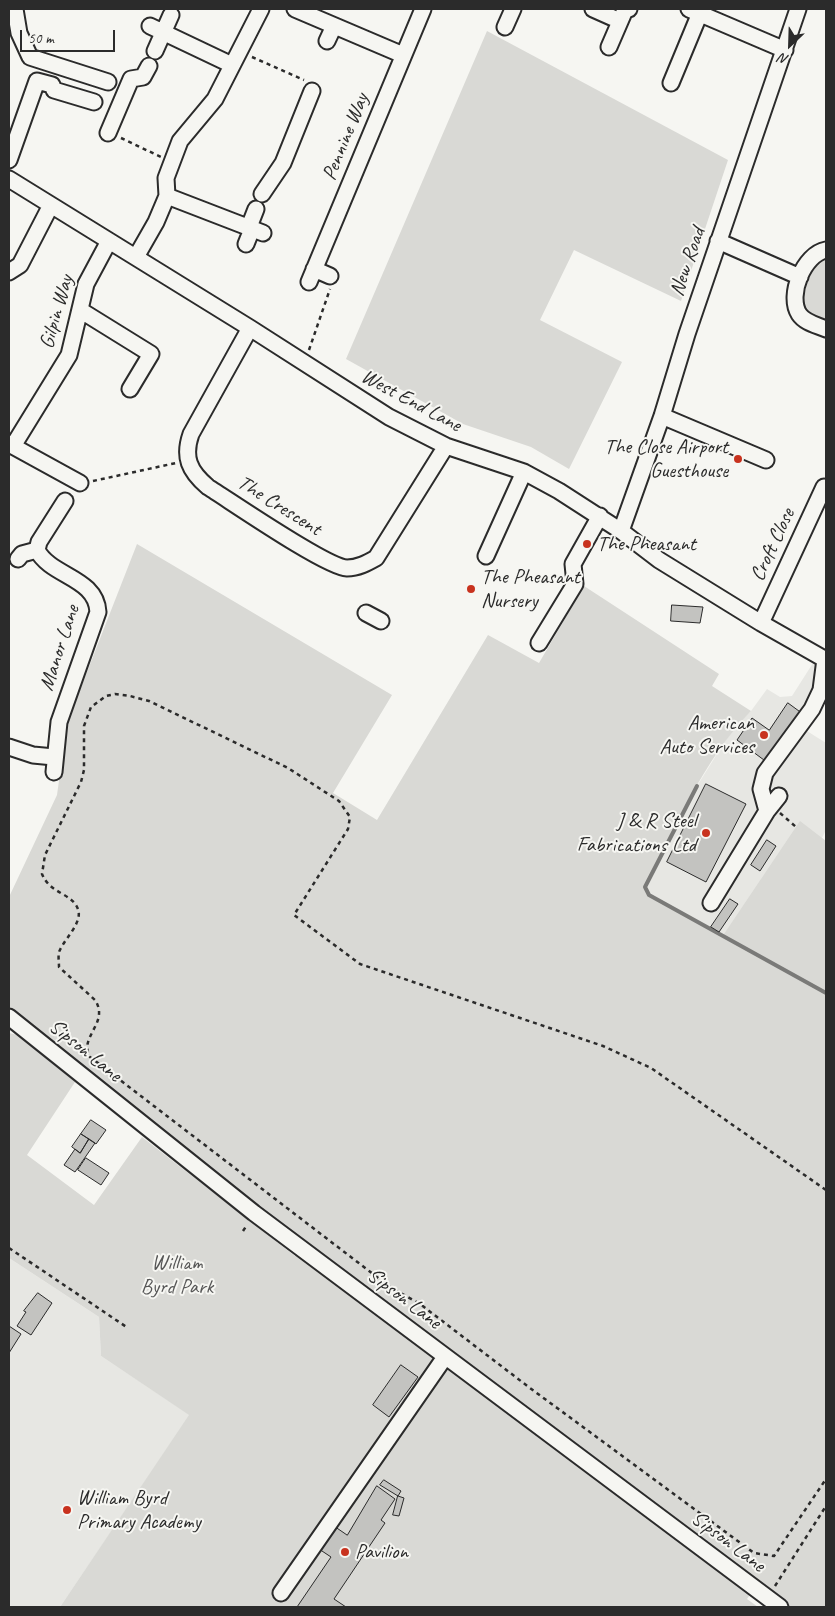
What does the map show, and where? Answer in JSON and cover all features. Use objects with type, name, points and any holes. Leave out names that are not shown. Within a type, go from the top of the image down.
[{"type":"street","points":[[15,9],[18,33],[30,56],[108,82]]},
{"type":"street","points":[[136,257],[156,222],[166,196],[166,178],[180,140],[215,99],[261,9]]},
{"type":"street","points":[[295,9],[403,55]]},
{"type":"street","name":"Pennine Way","points":[[331,281],[312,276],[423,9]]},
{"type":"street","points":[[504,27],[513,9]]},
{"type":"street","points":[[592,9],[624,15],[609,47]]},
{"type":"street","name":"New Road","points":[[621,530],[662,416],[718,241],[798,9]]},
{"type":"street","points":[[671,83],[694,11],[785,50]]},
{"type":"street","points":[[155,51],[157,29],[171,15]]},
{"type":"street","points":[[328,42],[334,26]]},
{"type":"street","points":[[157,29],[232,65]]},
{"type":"street","points":[[109,131],[131,79],[143,77],[149,66]]},
{"type":"street","points":[[9,160],[12,139],[37,81],[52,86],[54,90],[94,102]]},
{"type":"street","points":[[262,194],[283,164],[310,87]]},
{"type":"street","name":"West End Lane","points":[[9,179],[250,328],[389,417],[446,446],[524,472],[600,516],[659,560],[760,623],[826,659]]},
{"type":"street","points":[[166,196],[255,230]]},
{"type":"street","points":[[9,272],[20,266],[52,205]]},
{"type":"street","points":[[246,244],[255,230],[256,209]]},
{"type":"street","name":"Gilpin Way","points":[[80,483],[11,445],[70,355],[91,271],[110,241]]},
{"type":"street","points":[[718,241],[800,277]]},
{"type":"street","points":[[826,250],[812,256],[800,277],[795,295],[796,309],[806,321],[826,329]]},
{"type":"street","points":[[80,310],[151,354],[130,389]]},
{"type":"street","points":[[187,460],[186,452],[191,434],[250,328]]},
{"type":"street","points":[[662,416],[766,460]]},
{"type":"street","name":"The Crescent","points":[[187,460],[198,479],[208,487],[323,558],[347,568],[357,567],[376,558],[446,446]]},
{"type":"street","points":[[486,556],[524,472]]},
{"type":"street","name":"Croft Close","points":[[760,623],[824,487],[826,488]]},
{"type":"street","points":[[18,560],[22,554],[37,550],[39,542],[65,502]]},
{"type":"street","points":[[539,642],[575,584],[573,564],[600,516]]},
{"type":"street","name":"Manor Lane","points":[[9,747],[54,764],[59,722],[98,612],[97,603],[89,589],[45,561],[37,550]]},
{"type":"street","points":[[366,613],[381,621]]},
{"type":"street","points":[[711,903],[773,804],[761,789],[760,783],[765,773],[812,709],[821,690],[826,659]]},
{"type":"street","name":"Sipson Lane","points":[[9,1017],[254,1213],[780,1607]]},
{"type":"street","points":[[281,1593],[445,1357]]},
{"type":"path","points":[[239,51],[310,87]]},
{"type":"path","points":[[109,131],[171,162]]},
{"type":"path","points":[[307,353],[331,281]]},
{"type":"path","points":[[80,483],[187,460]]},
{"type":"path","points":[[826,1190],[651,1068],[636,1060],[559,1031],[360,964],[294,915],[348,829],[350,817],[339,801],[288,768],[149,701],[115,694],[98,700],[91,707],[84,726],[84,770],[81,782],[45,855],[42,874],[52,890],[64,895],[75,904],[78,910],[77,921],[59,951],[58,958],[59,967],[100,1006],[100,1017],[87,1044],[90,1057],[390,1287],[420,1304],[538,1394],[754,1553],[774,1556],[826,1479]]},
{"type":"path","points":[[773,804],[796,827]]},
{"type":"path","points":[[9,1248],[128,1328]]},
{"type":"path","points":[[767,1597],[826,1506]]},
{"type":"shaded area","points":[[813,663],[826,669],[799,726],[826,743],[826,830],[822,838],[826,841],[826,993],[649,895],[645,887],[697,786],[732,730],[751,711],[767,689],[780,697],[792,696]]},
{"type":"shaded area","name":"William Byrd Primary Academy","points":[[9,1258],[99,1317],[101,1356],[190,1415],[60,1607],[12,1607],[9,1605]]},
{"type":"green space","points":[[487,31],[728,160],[681,301],[574,250],[540,320],[622,362],[569,469],[531,447],[463,424],[346,359]]},
{"type":"green space","points":[[826,256],[826,322],[803,312],[802,295],[808,273]]},
{"type":"green space","name":"William Byrd Park","points":[[137,544],[392,695],[333,793],[377,820],[488,635],[539,663],[584,586],[719,674],[712,686],[751,711],[734,730],[705,772],[645,887],[649,896],[722,937],[800,821],[826,841],[826,1607],[791,1607],[758,1583],[747,1599],[758,1607],[60,1607],[189,1415],[101,1356],[99,1317],[9,1258],[9,1033],[18,1035],[75,1082],[27,1155],[94,1205],[142,1137],[295,1256],[304,1244],[9,1008],[9,897],[57,795],[67,723]]},
{"type":"building","points":[[672,605],[703,607],[700,623],[671,621]]},
{"type":"building","name":"American Auto Services","points":[[788,703],[803,714],[768,763],[737,740],[752,718],[769,730]]},
{"type":"building","name":"J & R Steel Fabrications Ltd","points":[[706,784],[746,804],[706,882],[667,862]]},
{"type":"building","points":[[767,840],[776,846],[760,871],[751,865]]},
{"type":"building","points":[[730,899],[738,904],[719,932],[711,927]]},
{"type":"building","points":[[91,1120],[106,1130],[96,1144],[81,1134]]},
{"type":"building","points":[[81,1134],[89,1139],[80,1153],[72,1147]]},
{"type":"building","points":[[89,1139],[95,1143],[75,1172],[64,1165],[75,1149],[80,1153]]},
{"type":"building","points":[[86,1158],[109,1173],[101,1185],[78,1170]]},
{"type":"building","points":[[38,1293],[52,1303],[31,1335],[17,1326],[26,1312],[24,1311]]},
{"type":"building","points":[[9,1326],[21,1334],[9,1353]]},
{"type":"building","points":[[401,1365],[418,1377],[389,1417],[373,1405]]},
{"type":"building","points":[[384,1480],[401,1491],[398,1496],[380,1485]]},
{"type":"building","name":"Pavilion","points":[[377,1486],[395,1499],[381,1520],[385,1523],[334,1599],[346,1607],[297,1607],[331,1557],[316,1547],[331,1524],[347,1535]]},
{"type":"building","points":[[398,1496],[404,1498],[399,1516],[393,1515]]},
{"type":"waterway","points":[[697,786],[645,887],[649,895],[826,993]]},
{"type":"place","name":"The Close Airport Guesthouse","points":[[738,459]]},
{"type":"place","name":"The Pheasant","points":[[587,544]]},
{"type":"place","name":"The Pheasant Nursery","points":[[471,589]]},
{"type":"place","name":"American Auto Services","points":[[764,735]]},
{"type":"place","name":"J & R Steel Fabrications Ltd","points":[[706,833]]},
{"type":"place","name":"William Byrd Primary Academy","points":[[67,1510]]},
{"type":"place","name":"Pavilion","points":[[345,1552]]}]
